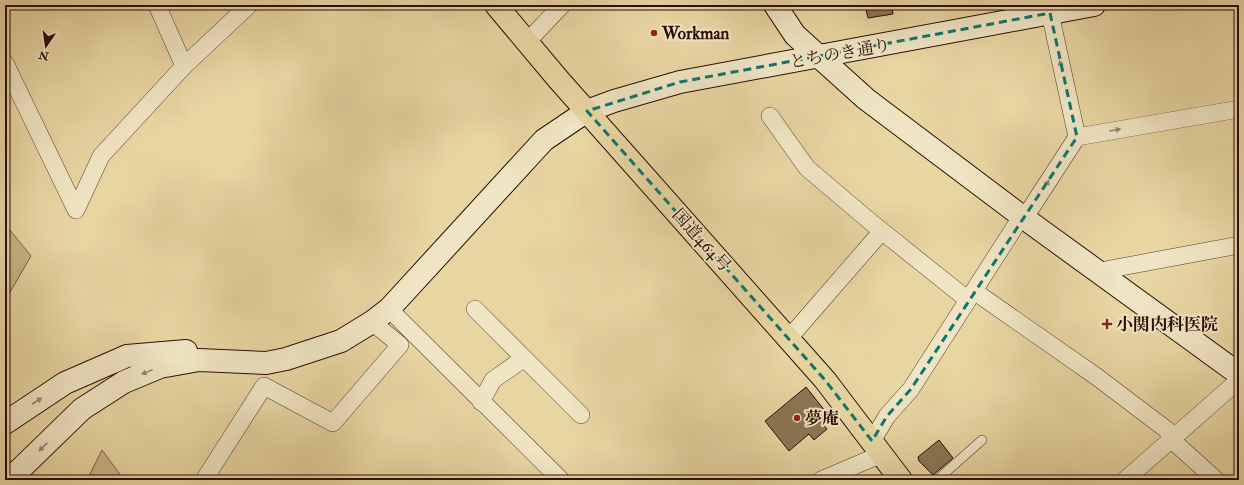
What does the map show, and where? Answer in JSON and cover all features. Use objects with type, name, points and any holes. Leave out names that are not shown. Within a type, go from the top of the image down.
[{"type":"highway","name":"国道464号","points":[[496,5],[587,111],[825,380],[901,480]]},
{"type":"street","points":[[157,5],[184,66]]},
{"type":"street","points":[[5,63],[76,210],[101,156],[184,66],[249,5]]},
{"type":"street","points":[[527,42],[562,5]]},
{"type":"street","points":[[775,5],[795,34],[866,99],[1024,218],[1100,271],[1239,374]]},
{"type":"street","name":"とちのき通り","points":[[309,352],[341,341],[381,316],[544,140],[587,111],[614,101],[680,82],[819,57],[1049,9],[1094,5]]},
{"type":"street","points":[[821,480],[877,448],[887,416],[911,389],[1016,225],[1024,218],[1077,137],[1049,9]]},
{"type":"street","points":[[1077,137],[1239,109]]},
{"type":"street","points":[[770,116],[807,168],[882,231],[971,295],[1097,377],[1166,430],[1172,440],[1216,480]]},
{"type":"street","points":[[789,338],[882,231]]},
{"type":"street","points":[[1100,271],[1239,245]]},
{"type":"street","points":[[475,309],[523,359],[581,415]]},
{"type":"street","points":[[381,316],[482,402],[561,480]]},
{"type":"street","points":[[204,480],[264,386],[333,423],[400,345],[381,316]]},
{"type":"street","points":[[5,423],[65,383],[128,356],[157,352],[199,351],[265,354],[309,352]]},
{"type":"street","points":[[9,480],[82,409],[124,382],[160,367],[178,363],[199,360],[266,363],[309,352]]},
{"type":"street","points":[[482,402],[493,380],[523,359]]},
{"type":"street","points":[[1125,480],[1239,380]]},
{"type":"lane","points":[[936,480],[982,440]]},
{"type":"highlighted area","points":[[1050,13],[1077,137],[911,389],[887,416],[872,441],[825,380],[587,111],[680,82]]},
{"type":"shaded area","points":[[5,224],[31,256],[5,301]]},
{"type":"shaded area","points":[[102,450],[122,477],[120,480],[87,480]]},
{"type":"building","points":[[865,5],[892,5],[893,14],[868,18]]},
{"type":"building","points":[[806,387],[830,417],[822,423],[827,429],[814,440],[809,434],[789,451],[765,421]]},
{"type":"building","points":[[939,440],[953,458],[933,475],[919,461],[918,457]]},
{"type":"place","name":"Workman","points":[[654,33]]},
{"type":"place","name":"小関内科医院","points":[[1107,324]]},
{"type":"place","name":"夢庵","points":[[797,418]]}]
